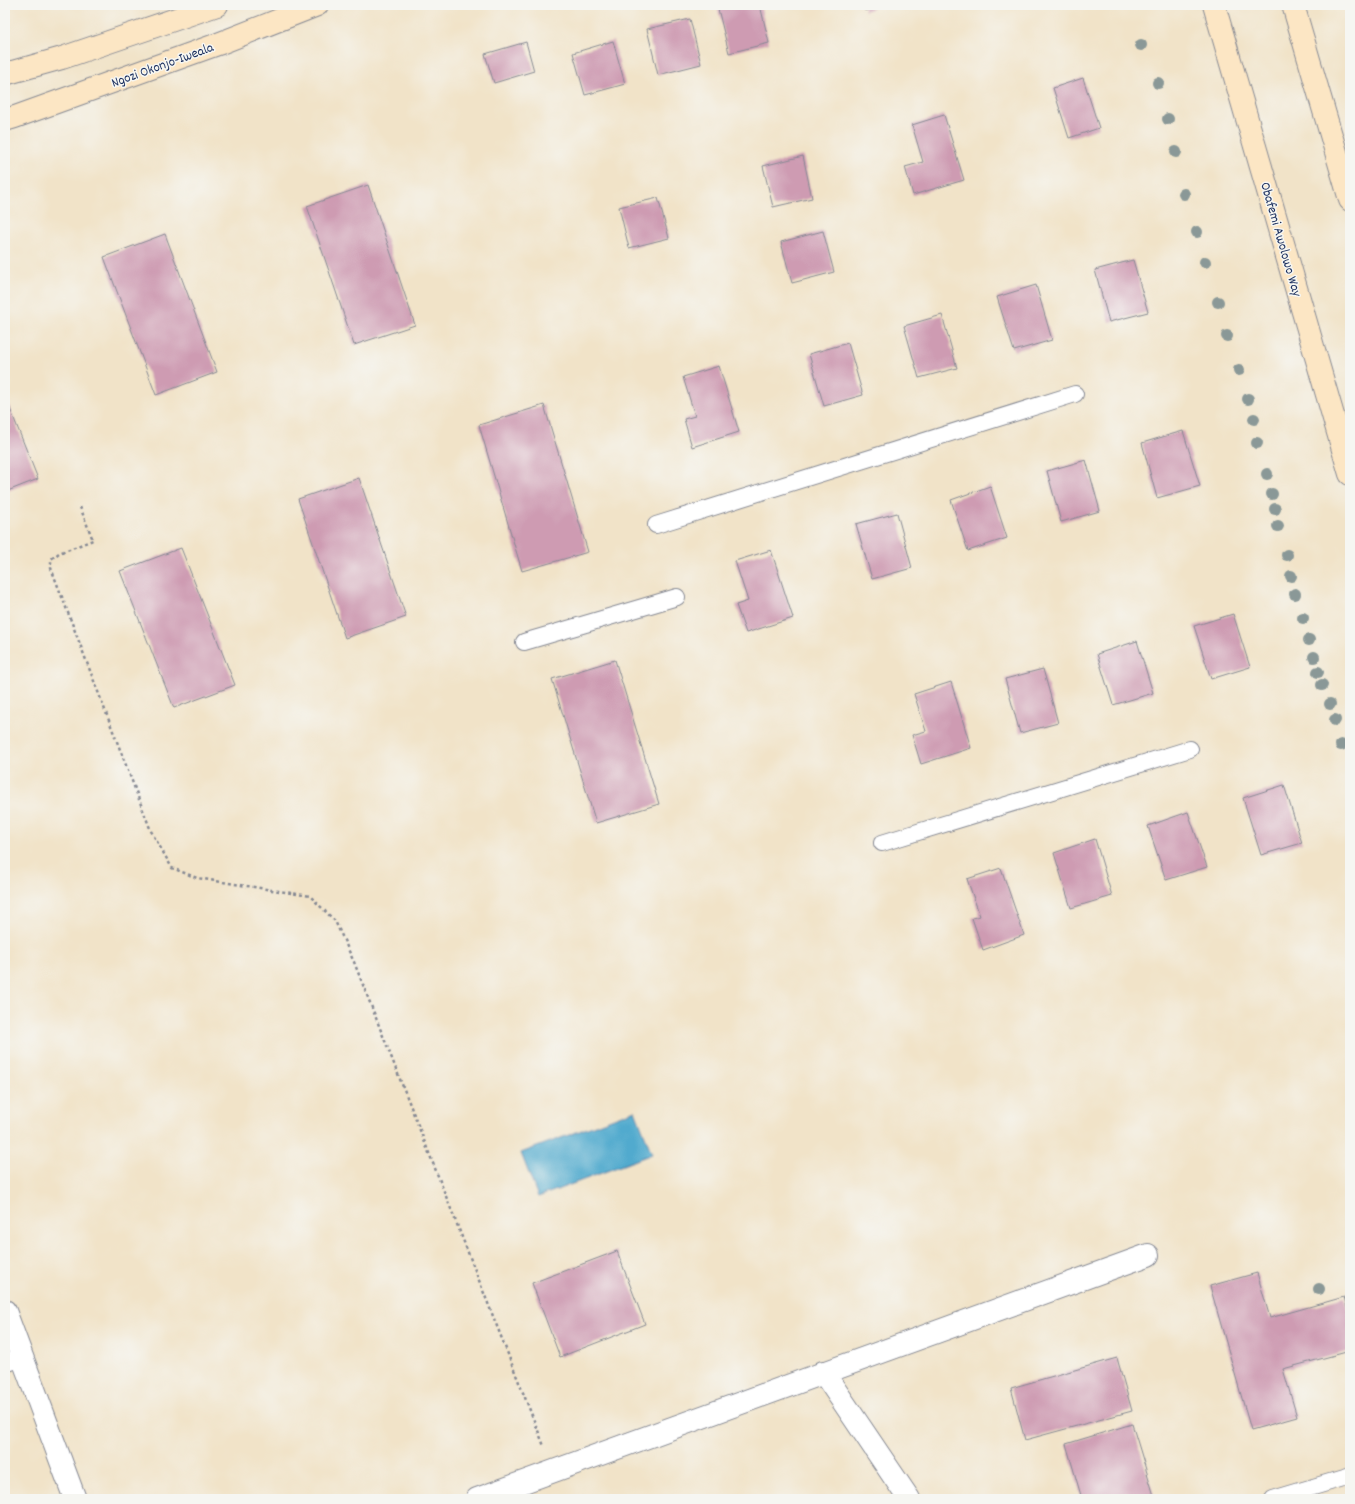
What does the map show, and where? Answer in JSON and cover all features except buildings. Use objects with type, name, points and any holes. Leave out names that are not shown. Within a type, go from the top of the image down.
[{"type":"main road","points":[[5,74],[62,58],[217,5]]},
{"type":"main road","name":"Ngozi Okonjo-Iweala","points":[[5,120],[218,44],[317,5]]},
{"type":"main road","name":"Obafemi Awolowo Way","points":[[1214,5],[1350,474]]},
{"type":"main road","points":[[1293,5],[1350,200]]},
{"type":"street","points":[[477,1499],[1148,1255]]},
{"type":"street","points":[[5,1311],[14,1361],[74,1499]]},
{"type":"street","points":[[823,1372],[909,1499]]},
{"type":"lane","points":[[656,525],[1075,394]]},
{"type":"lane","points":[[524,642],[677,597]]},
{"type":"lane","points":[[882,843],[1190,749]]},
{"type":"lane","points":[[1273,1499],[1350,1476]]},
{"type":"path","points":[[80,507],[93,540],[59,553],[51,559],[51,568],[151,831],[172,868],[198,878],[310,896],[335,921],[354,962],[554,1471]]},
{"type":"water","points":[[635,1110],[652,1154],[538,1197],[521,1153]]}]
